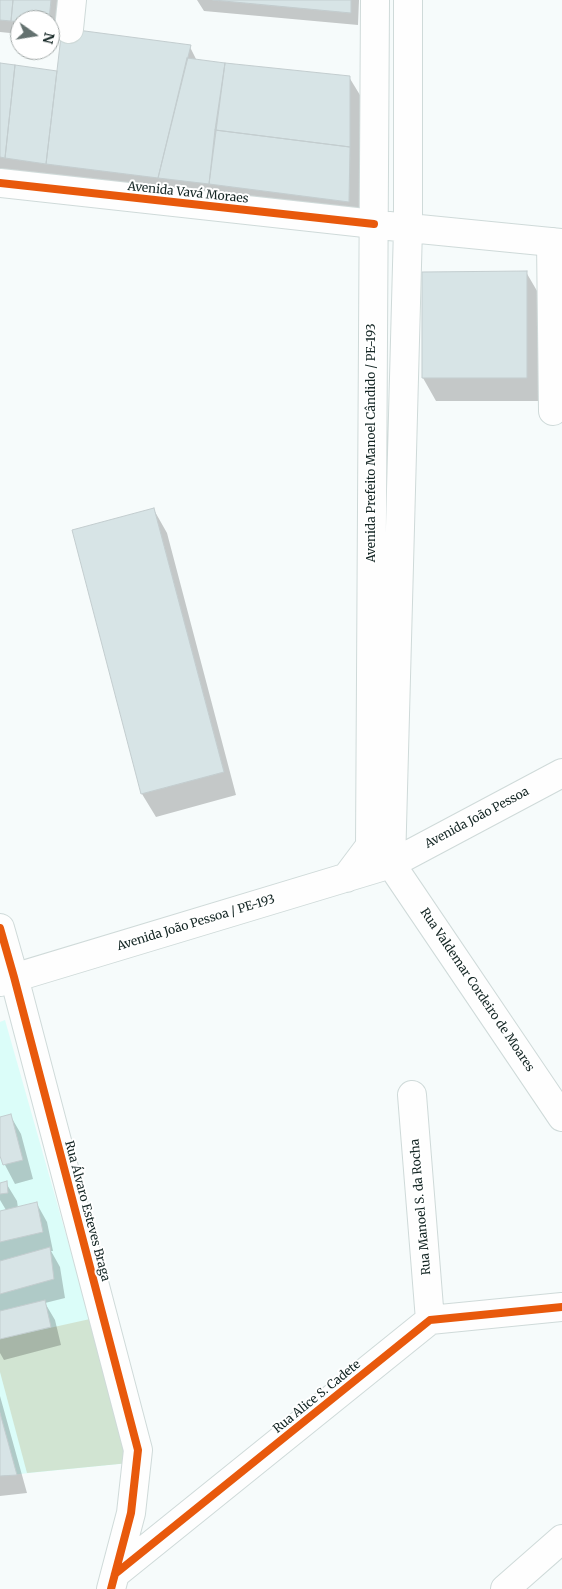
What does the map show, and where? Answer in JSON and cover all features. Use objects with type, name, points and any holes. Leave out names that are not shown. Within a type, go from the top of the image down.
[{"type":"main road","points":[[69,29],[72,0]]},
{"type":"main road","name":"Avenida Prefeito Manoel Cândido / PE-193","points":[[346,878],[370,846],[375,0]]},
{"type":"main road","points":[[392,864],[408,228],[408,0]]},
{"type":"main road","name":"Avenida Vavá Moraes","points":[[0,183],[408,228],[557,242]]},
{"type":"main road","points":[[552,411],[557,242]]},
{"type":"main road","name":"Avenida João Pessoa","points":[[392,864],[562,773]]},
{"type":"main road","name":"Avenida João Pessoa / PE-193","points":[[7,979],[392,864]]},
{"type":"main road","name":"Rua Valdemar Cordeiro de Moares","points":[[392,864],[562,1117]]},
{"type":"main road","name":"Rua Álvaro Esteves Braga","points":[[0,928],[7,979],[138,1450],[131,1513],[113,1582]]},
{"type":"main road","name":"Rua Manoel S. da Rocha","points":[[412,1095],[430,1320]]},
{"type":"main road","points":[[430,1320],[562,1306]]},
{"type":"main road","name":"Rua Alice S. Cadete","points":[[113,1582],[430,1320]]},
{"type":"main road","points":[[505,1589],[562,1539]]},
{"type":"shaded area","points":[[5,1020],[129,1463],[0,1476],[0,1022]]},
{"type":"green space","points":[[90,1319],[129,1463],[27,1473],[0,1372],[0,1339]]},
{"type":"building","points":[[0,0],[13,0],[12,10],[10,10],[10,21],[0,20]]},
{"type":"building","points":[[13,0],[51,0],[50,10],[12,10]]},
{"type":"building","points":[[213,0],[351,0],[351,13]]},
{"type":"building","points":[[62,28],[191,45],[158,178],[46,164],[58,60],[60,60]]},
{"type":"building","points":[[187,58],[225,63],[209,184],[158,178]]},
{"type":"building","points":[[0,63],[15,65],[5,158],[0,157]]},
{"type":"building","points":[[225,63],[350,76],[350,147],[215,130]]},
{"type":"building","points":[[15,65],[57,71],[46,164],[5,158]]},
{"type":"building","points":[[215,130],[350,147],[349,202],[209,184]]},
{"type":"building","points":[[527,271],[527,378],[422,378],[422,272]]},
{"type":"building","points":[[154,508],[224,772],[141,794],[72,530]]},
{"type":"building","points":[[11,1114],[23,1160],[3,1165],[0,1156],[0,1117]]},
{"type":"building","points":[[7,1181],[8,1193],[0,1194],[0,1183]]},
{"type":"building","points":[[37,1202],[43,1232],[0,1242],[0,1211]]},
{"type":"building","points":[[50,1247],[54,1279],[0,1294],[0,1261]]},
{"type":"building","points":[[45,1300],[51,1327],[0,1339],[0,1311]]},
{"type":"building","points":[[0,1413],[17,1475],[0,1476]]},
{"type":"cycle path","points":[[0,183],[374,224]]},
{"type":"cycle path","points":[[0,928],[138,1450],[131,1513],[111,1589]]},
{"type":"cycle path","points":[[115,1574],[430,1320],[562,1307]]}]
